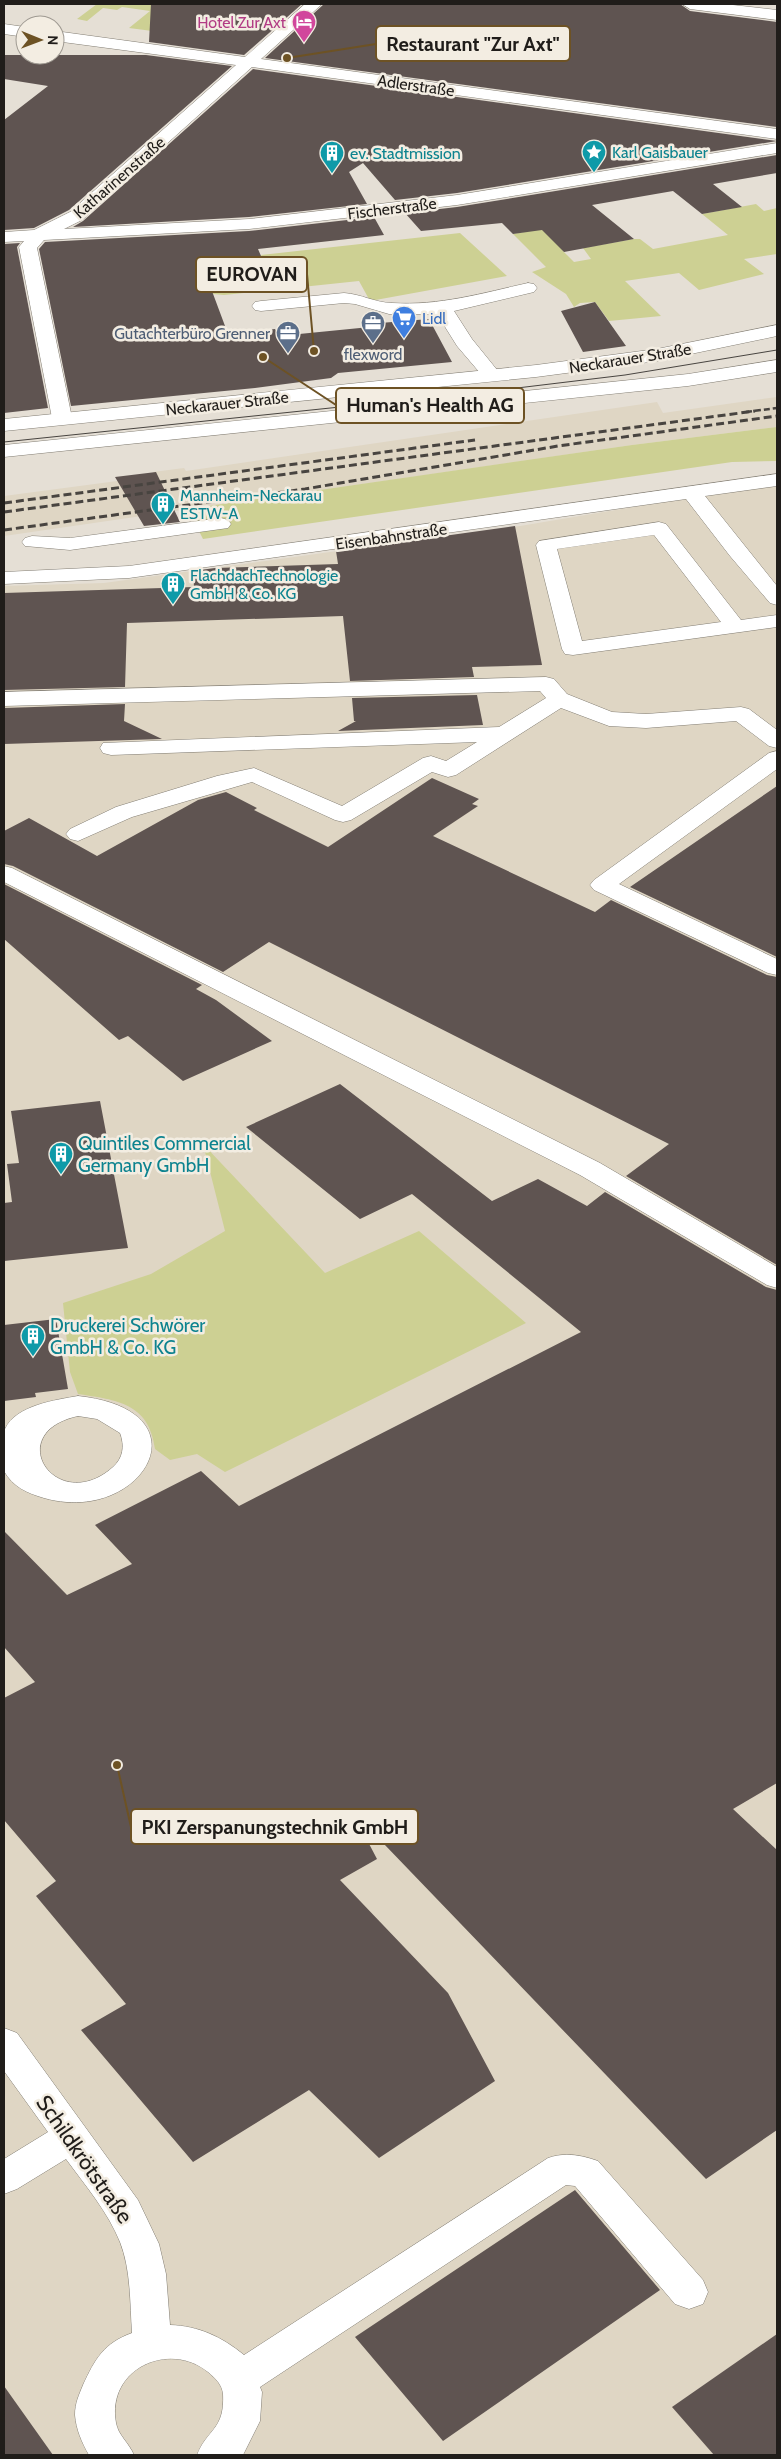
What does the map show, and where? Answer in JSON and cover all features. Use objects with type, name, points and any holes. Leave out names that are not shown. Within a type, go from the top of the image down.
[{"type":"street","name":"Katharinenstraße","points":[[40,234],[76,216],[314,4]]},
{"type":"street","points":[[690,4],[777,15]]},
{"type":"street","name":"Adlerstraße","points":[[65,37],[777,134]]},
{"type":"street","name":"Fischerstraße","points":[[4,237],[250,224],[427,204],[777,148]]},
{"type":"street","points":[[4,222],[40,234],[28,248],[62,418]]},
{"type":"street","points":[[261,306],[357,298],[389,309],[443,308],[528,288]]},
{"type":"street","points":[[443,308],[464,342],[493,376]]},
{"type":"street","name":"Neckarauer Straße","points":[[4,425],[493,376],[657,355],[777,331]]},
{"type":"street","name":"Neckarauer Straße","points":[[4,451],[680,380],[777,366]]},
{"type":"street","name":"Eisenbahnstraße","points":[[4,578],[129,572],[777,480]]},
{"type":"street","points":[[692,493],[737,552],[777,598]]},
{"type":"street","points":[[32,542],[70,544],[221,524]]},
{"type":"street","points":[[734,625],[658,528],[546,545],[573,649],[734,625],[777,621]]},
{"type":"street","points":[[65,576],[70,544]]},
{"type":"street","points":[[734,625],[777,613]]},
{"type":"street","points":[[4,699],[546,684],[559,699],[610,719],[655,720],[741,714],[777,741]]},
{"type":"street","points":[[78,834],[124,812],[225,781],[254,775],[343,816],[431,763],[448,770],[559,699]]},
{"type":"street","points":[[111,748],[504,734]]},
{"type":"street","points":[[254,775],[255,743]]},
{"type":"street","points":[[777,758],[602,885],[777,968]]},
{"type":"street","points":[[4,873],[590,1169],[777,1279]]},
{"type":"street","name":"Schildkrötstraße","points":[[4,2043],[125,2211],[140,2244],[147,2274],[152,2343]]},
{"type":"street","points":[[4,2178],[71,2137]]},
{"type":"street","points":[[237,2380],[561,2169],[585,2172],[689,2292]]},
{"type":"street","points":[[114,2455],[98,2433],[93,2410],[98,2388],[110,2368],[129,2352],[152,2343],[176,2340],[198,2344],[218,2356],[233,2372],[242,2391],[242,2413],[236,2434],[217,2455]]},
{"type":"shaded area","points":[[777,397],[777,427],[632,445],[4,536],[4,496],[155,476],[153,472],[184,468],[186,471],[657,402],[663,413]]},
{"type":"shaded area","points":[[777,483],[777,2455],[4,2455],[4,586],[104,583],[520,526]]},
{"type":"green space","points":[[97,4],[226,4],[217,11],[160,32],[129,28],[150,11],[122,7],[117,10],[103,8],[87,21],[77,19]]},
{"type":"green space","points":[[756,204],[764,211],[777,208],[777,254],[744,259],[764,274],[699,290],[679,273],[625,281],[661,316],[609,321],[595,302],[580,303],[574,307],[566,294],[532,272],[546,267],[513,234],[524,232],[548,218],[563,251],[574,262],[591,259],[583,248],[634,239],[640,239],[653,249],[728,235],[702,214]]},
{"type":"green space","points":[[460,233],[507,276],[370,301],[359,281],[224,295],[213,294],[210,286],[175,288],[226,258],[267,269],[261,255]]},
{"type":"green space","points":[[777,427],[777,461],[732,462],[203,539],[188,509],[632,445]]},
{"type":"green space","points":[[203,1144],[325,1273],[419,1231],[526,1323],[225,1472],[197,1454],[170,1460],[155,1449],[152,1434],[146,1422],[129,1406],[106,1399],[78,1394],[70,1372],[63,1303],[151,1274],[225,1231]]},
{"type":"building","points":[[151,4],[302,4],[244,55],[149,42]]},
{"type":"building","points":[[324,4],[680,4],[690,11],[777,22],[777,127],[265,58]]},
{"type":"building","points":[[4,55],[15,55],[15,65],[65,65],[65,55],[146,55],[232,66],[69,210],[34,228],[4,230],[4,120],[48,86],[4,79]]},
{"type":"building","points":[[253,69],[777,141],[457,193],[395,200],[363,163],[349,172],[367,204],[249,217],[73,227],[83,221]]},
{"type":"building","points":[[777,155],[777,173],[713,184],[742,207],[702,214],[673,191],[592,205],[634,239],[564,252],[542,230],[513,234],[502,223],[421,231],[405,213],[457,207]]},
{"type":"building","points":[[374,217],[384,235],[258,249],[267,270],[206,275],[228,334],[275,329],[279,336],[370,327],[368,324],[429,319],[452,362],[338,373],[331,378],[255,388],[71,406],[39,249],[45,242],[249,231]]},
{"type":"building","points":[[20,243],[17,247],[48,408],[4,413],[4,244]]},
{"type":"building","points":[[595,302],[626,346],[583,352],[561,311]]},
{"type":"building","points":[[156,472],[180,522],[144,526],[115,477]]},
{"type":"building","points":[[515,526],[542,665],[472,667],[474,677],[350,681],[343,616],[127,623],[125,687],[4,690],[4,593],[194,587],[193,571],[215,568],[338,564],[336,551]]},
{"type":"building","points":[[477,695],[483,725],[338,731],[356,721],[354,721],[352,698]]},
{"type":"building","points":[[125,704],[124,721],[162,739],[4,744],[4,708]]},
{"type":"building","points":[[432,778],[479,799],[472,804],[478,806],[433,836],[595,912],[611,900],[767,975],[777,977],[777,1265],[626,1176],[669,1144],[269,942],[223,972],[13,866],[4,864],[4,831],[29,818],[97,856],[198,800],[226,792],[257,808],[254,810],[328,847]]},
{"type":"building","points":[[777,786],[777,957],[630,887]]},
{"type":"building","points":[[4,884],[202,985],[196,989],[216,1000],[272,1041],[183,1081],[128,1036],[119,1040],[4,939]]},
{"type":"building","points":[[340,1084],[492,1201],[538,1179],[587,1206],[605,1192],[766,1287],[777,1290],[777,1783],[733,1809],[777,1850],[777,2130],[706,2179],[359,1818],[356,1819],[377,1859],[340,1880],[448,1993],[495,2081],[379,2158],[309,2090],[193,2162],[81,2030],[126,2004],[36,1896],[56,1881],[4,1820],[4,1698],[35,1682],[4,1647],[4,1531],[67,1595],[132,1564],[95,1525],[201,1471],[239,1506],[581,1332],[412,1194],[360,1219],[246,1127]]},
{"type":"building","name":"Quintiles Commercial Germany GmbH","points":[[100,1101],[128,1248],[4,1261],[4,1203],[12,1202],[7,1164],[19,1163],[11,1111]]},
{"type":"building","name":"Druckerei Schwörer GmbH & Co. KG","points":[[56,1319],[68,1389],[35,1393],[36,1397],[4,1401],[4,1325]]},
{"type":"building","points":[[575,2190],[660,2290],[443,2441],[355,2337]]},
{"type":"building","points":[[777,2334],[777,2455],[714,2455],[672,2407]]},
{"type":"building","points":[[4,2386],[53,2455],[4,2455]]},
{"type":"tram line","points":[[4,442],[484,392],[625,375],[777,350]]},
{"type":"railway","points":[[746,412],[777,408]]},
{"type":"railway","points":[[4,512],[755,411]]},
{"type":"railway","points":[[4,530],[305,489],[558,446],[777,416]]},
{"type":"railway","points":[[4,503],[475,440]]},
{"type":"place","name":"Hotel Zur Axt","points":[[304,43]]},
{"type":"place","name":"Restaurant \"Zur Axt\"","points":[[287,58]]},
{"type":"place","name":"Karl Gaisbauer","points":[[594,173]]},
{"type":"place","name":"ev. Stadtmission","points":[[332,174]]},
{"type":"place","name":"Lidl","points":[[404,339]]},
{"type":"place","name":"flexword","points":[[373,344]]},
{"type":"place","name":"EUROVAN","points":[[314,351]]},
{"type":"place","name":"Gutachterbüro Grenner","points":[[288,354]]},
{"type":"place","name":"Human's Health AG","points":[[263,357]]},
{"type":"place","name":"Mannheim-Neckarau ESTW-A","points":[[163,525]]},
{"type":"place","name":"FlachdachTechnologie GmbH & Co. KG","points":[[173,605]]},
{"type":"place","name":"Quintiles Commercial Germany GmbH","points":[[61,1175]]},
{"type":"place","name":"Druckerei Schwörer GmbH & Co. KG","points":[[33,1357]]},
{"type":"place","name":"PKI Zerspanungstechnik GmbH","points":[[117,1765]]}]
